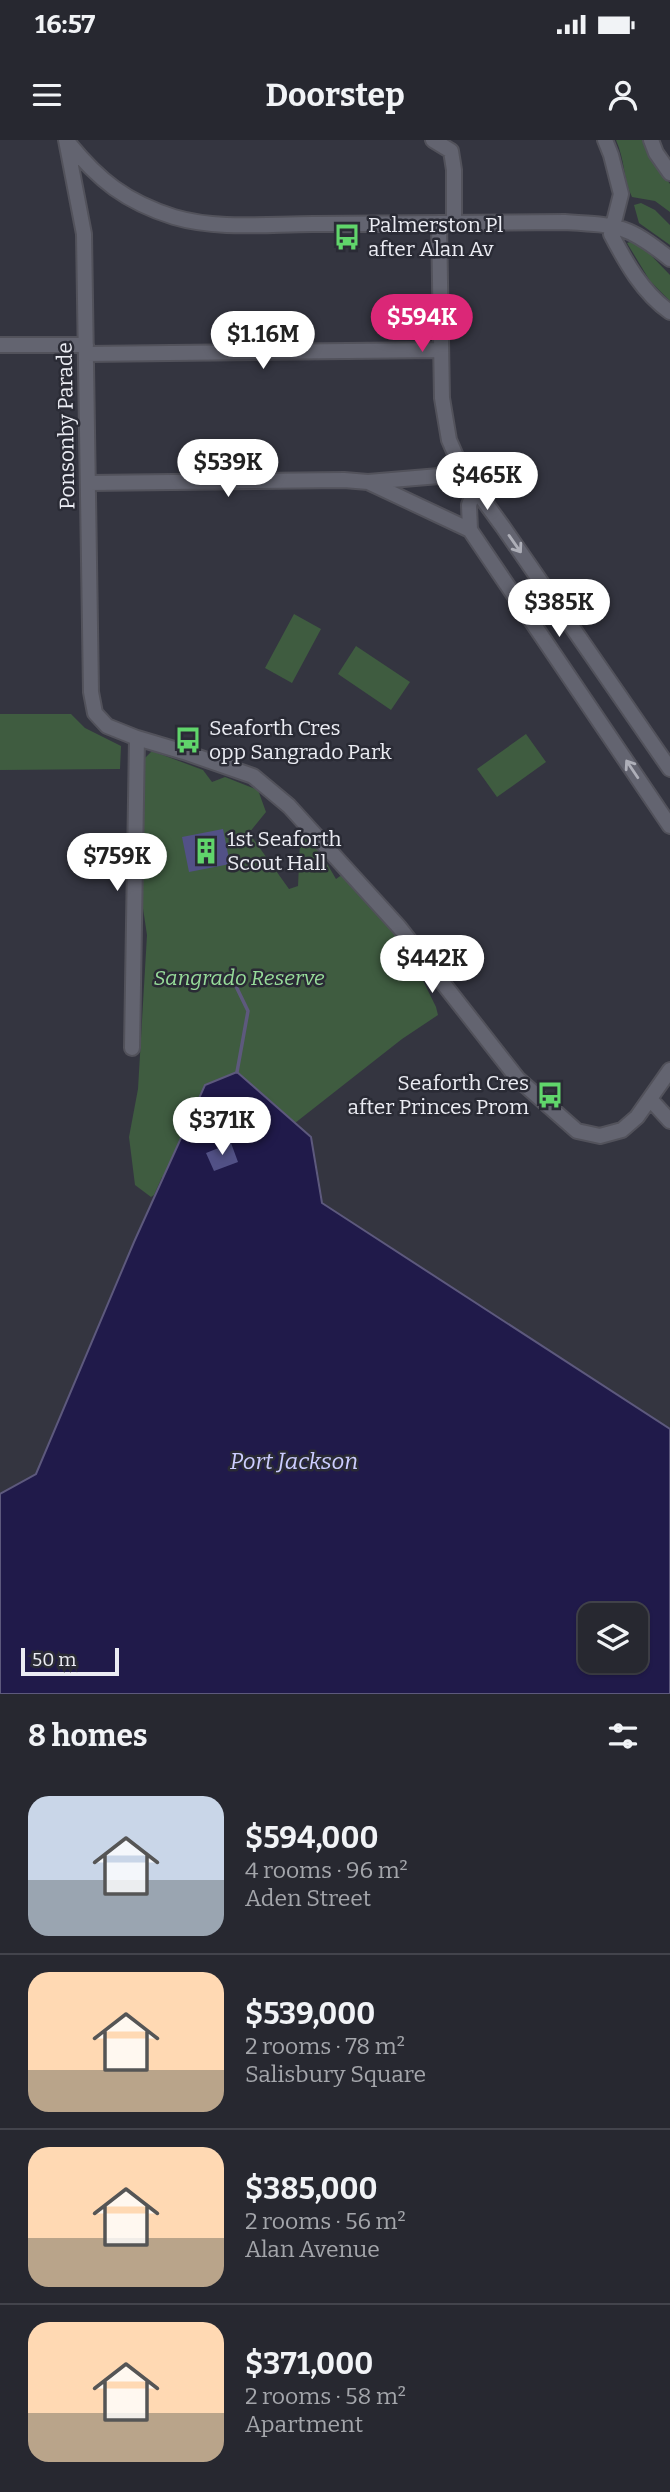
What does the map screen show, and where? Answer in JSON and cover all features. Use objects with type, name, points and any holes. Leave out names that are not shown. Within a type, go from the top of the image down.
[{"type":"street","points":[[66,140],[94,173],[111,187],[136,202],[178,218],[236,224],[565,222],[612,225],[634,233],[670,259]]},
{"type":"street","name":"Ponsonby Parade","points":[[66,140],[83,222],[91,692],[95,713],[107,726],[137,738]]},
{"type":"street","points":[[433,140],[451,151],[454,170],[454,223]]},
{"type":"street","points":[[605,140],[621,194],[611,234],[657,302],[670,312]]},
{"type":"street","points":[[651,140],[656,153],[670,173]]},
{"type":"street","points":[[439,223],[439,350],[442,398],[449,440],[463,472],[670,769]]},
{"type":"street","points":[[0,345],[86,350],[439,350]]},
{"type":"street","points":[[89,483],[368,482],[463,472]]},
{"type":"street","points":[[368,482],[470,530],[670,826]]},
{"type":"street","points":[[470,530],[469,505],[475,489]]},
{"type":"street","points":[[132,1048],[137,738],[253,776],[289,806],[400,927],[518,1079],[576,1131],[600,1136],[622,1130],[637,1116],[670,1070]]},
{"type":"street","points":[[650,1099],[670,1121]]},
{"type":"green space","points":[[616,140],[647,140],[659,168],[670,184],[670,212],[655,201],[632,197]]},
{"type":"green space","points":[[641,203],[655,210],[670,225],[670,245],[639,223],[634,205]]},
{"type":"green space","points":[[627,243],[645,249],[670,275],[670,301],[650,281]]},
{"type":"green space","points":[[294,614],[321,629],[292,683],[265,668]]},
{"type":"green space","points":[[356,646],[410,682],[391,710],[338,674]]},
{"type":"green space","points":[[0,714],[71,714],[85,728],[121,746],[120,769],[0,770]]},
{"type":"green space","points":[[526,734],[546,762],[497,797],[477,769]]},
{"type":"green space","name":"Sangrado Reserve","points":[[152,751],[203,770],[212,782],[225,777],[258,790],[266,812],[249,833],[289,889],[298,886],[300,843],[307,837],[320,852],[336,879],[343,874],[407,948],[438,1015],[402,1039],[295,1123],[251,1085],[205,1085],[164,1180],[162,1177],[151,1197],[135,1185],[129,1137],[138,1089],[147,935],[141,895],[140,854],[145,801],[144,759]]},
{"type":"water","name":"Port Jackson","points":[[237,1072],[311,1137],[322,1203],[670,1429],[670,1694],[0,1694],[0,1494],[36,1474],[134,1242],[205,1085]]},
{"type":"building","name":"1st Seaforth Scout Hall","points":[[223,829],[230,864],[189,872],[182,837]]},
{"type":"building","points":[[231,1143],[238,1162],[214,1171],[206,1153]]},
{"type":"waterway","points":[[232,978],[248,1011],[237,1072]]},
{"type":"place","name":"Palmerston Pl after Alan Av","points":[[347,237]]},
{"type":"place","name":"Seaforth Cres opp Sangrado Park","points":[[188,740]]},
{"type":"place","name":"1st Seaforth Scout Hall","points":[[206,851]]},
{"type":"place","name":"Seaforth Cres after Princes Prom","points":[[550,1095]]}]
